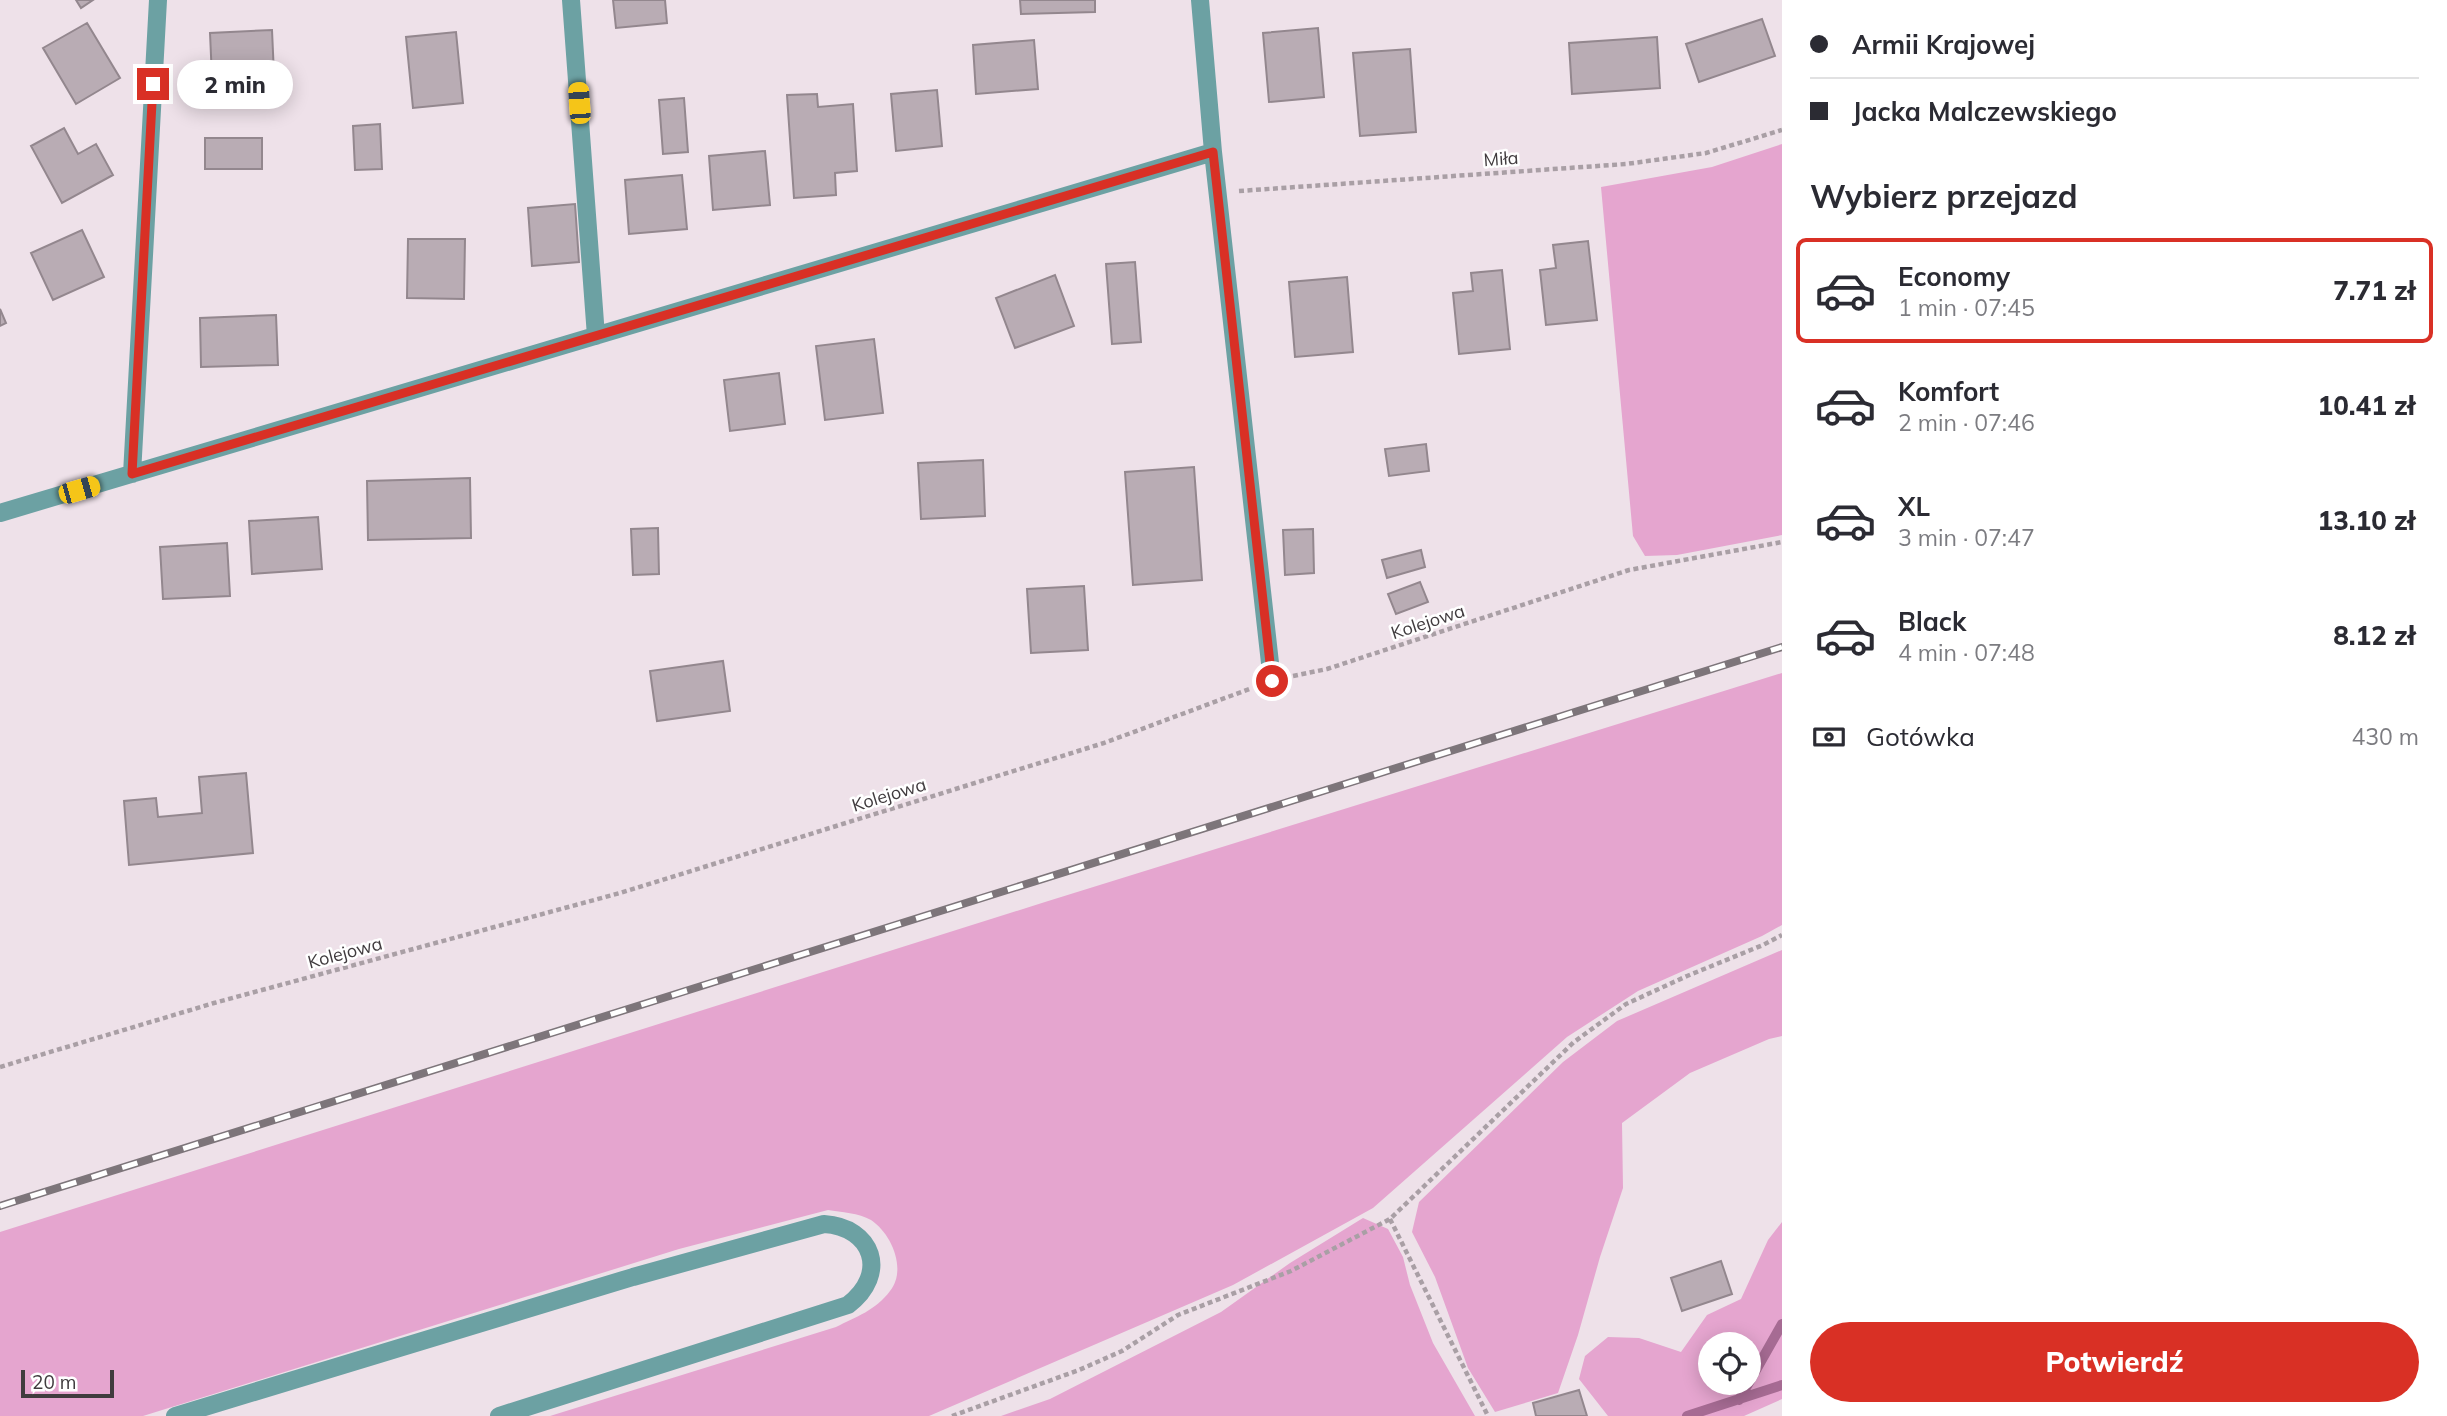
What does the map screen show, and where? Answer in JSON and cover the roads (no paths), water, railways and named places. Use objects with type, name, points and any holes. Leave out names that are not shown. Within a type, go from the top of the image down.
[{"type":"street","points":[[132,474],[158,0]]},
{"type":"street","points":[[571,0],[596,336]]},
{"type":"street","points":[[1200,0],[1213,152],[1272,681]]},
{"type":"street","points":[[0,513],[1213,152]]},
{"type":"street","points":[[174,1416],[632,1277],[824,1224],[839,1225],[852,1231],[863,1241],[870,1254],[872,1269],[868,1283],[860,1296],[848,1305],[499,1416]]},
{"type":"waterway","points":[[1739,1400],[1782,1324]]},
{"type":"waterway","points":[[1687,1416],[1782,1385]]},
{"type":"railway","points":[[0,1206],[1782,647]]}]
